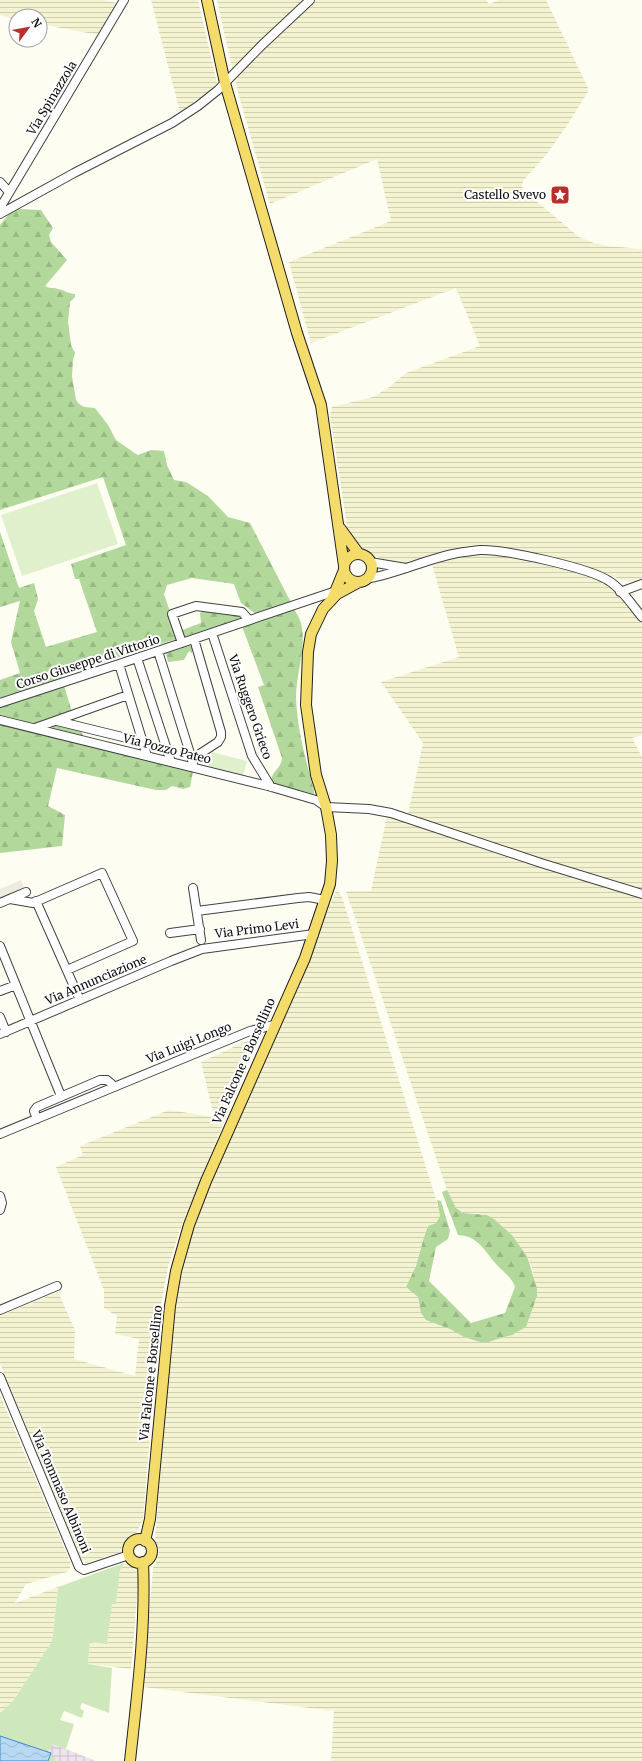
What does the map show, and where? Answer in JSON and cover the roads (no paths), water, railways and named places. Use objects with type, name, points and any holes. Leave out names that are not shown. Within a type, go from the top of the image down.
[{"type":"main road","points":[[207,0],[225,82],[297,333],[322,405],[344,568],[351,580],[363,580],[372,569],[370,562],[363,555],[359,554],[339,528]]},
{"type":"main road","points":[[344,568],[351,556],[359,554]]},
{"type":"main road","name":"Via Falcone e Borsellino","points":[[145,1541],[150,1519],[170,1306],[176,1271],[189,1225],[206,1181],[314,934],[330,884],[332,862],[331,835],[326,807],[316,775],[306,705],[306,673],[311,634],[323,609],[334,595],[344,568]]},
{"type":"main road","name":"Via Falcone e Borsellino","points":[[334,595],[363,580]]},
{"type":"main road","points":[[134,1541],[145,1541],[152,1550],[150,1558],[143,1562],[133,1560],[129,1554],[129,1547],[134,1541]]},
{"type":"main road","points":[[130,1761],[138,1687],[145,1587],[143,1562]]},
{"type":"street","name":"Via Spinazzola","points":[[0,208],[124,0]]},
{"type":"street","points":[[0,214],[74,173],[172,123],[198,106],[310,0]]},
{"type":"street","points":[[0,182],[9,192]]},
{"type":"street","points":[[363,580],[383,576],[454,554],[481,550],[499,552],[577,568],[596,574],[610,581],[642,617]]},
{"type":"street","points":[[370,562],[407,568]]},
{"type":"street","points":[[620,592],[642,584]]},
{"type":"street","name":"Corso Giuseppe di Vittorio","points":[[0,703],[249,620],[334,595]]},
{"type":"street","points":[[182,643],[172,614],[193,606],[242,612],[249,620]]},
{"type":"street","name":"Via Ruggero Grieco","points":[[212,633],[252,756],[271,787]]},
{"type":"street","points":[[192,759],[218,742],[222,737],[194,639]]},
{"type":"street","points":[[158,651],[194,768]]},
{"type":"street","points":[[137,658],[171,762]]},
{"type":"street","points":[[119,664],[147,756]]},
{"type":"street","points":[[34,728],[128,695]]},
{"type":"street","name":"Via Pozzo Pateo","points":[[0,720],[271,787],[316,800],[326,807]]},
{"type":"street","name":"Via Pozzo Pateo","points":[[56,720],[143,742]]},
{"type":"street","points":[[326,807],[370,809],[391,813],[541,863],[642,894]]},
{"type":"street","points":[[10,898],[33,903],[102,873],[133,941],[67,970]]},
{"type":"street","points":[[194,888],[202,945]]},
{"type":"street","points":[[0,902],[26,892]]},
{"type":"street","points":[[197,911],[309,897],[325,900]]},
{"type":"street","points":[[36,901],[80,1000]]},
{"type":"street","points":[[170,933],[200,929]]},
{"type":"street","name":"Via Primo Levi","points":[[202,945],[314,934]]},
{"type":"street","name":"Via Annunciazione","points":[[3,1033],[170,961],[202,945]]},
{"type":"street","points":[[0,946],[61,1096]]},
{"type":"street","points":[[0,991],[16,985]]},
{"type":"street","points":[[0,1017],[3,1033]]},
{"type":"street","name":"Via Luigi Longo","points":[[0,1132],[37,1119],[250,1031],[274,1025]]},
{"type":"street","points":[[37,1119],[34,1111],[35,1108],[61,1096],[100,1080],[106,1080],[114,1086]]},
{"type":"street","points":[[0,1196],[2,1203],[0,1210]]},
{"type":"street","points":[[0,1310],[57,1286]]},
{"type":"street","name":"Via Tommaso Albinoni","points":[[0,1377],[79,1567],[84,1570],[129,1554]]},
{"type":"water","points":[[0,1736],[51,1753],[48,1761],[0,1761]]},
{"type":"place","name":"Castello Svevo","points":[[560,195]]}]
